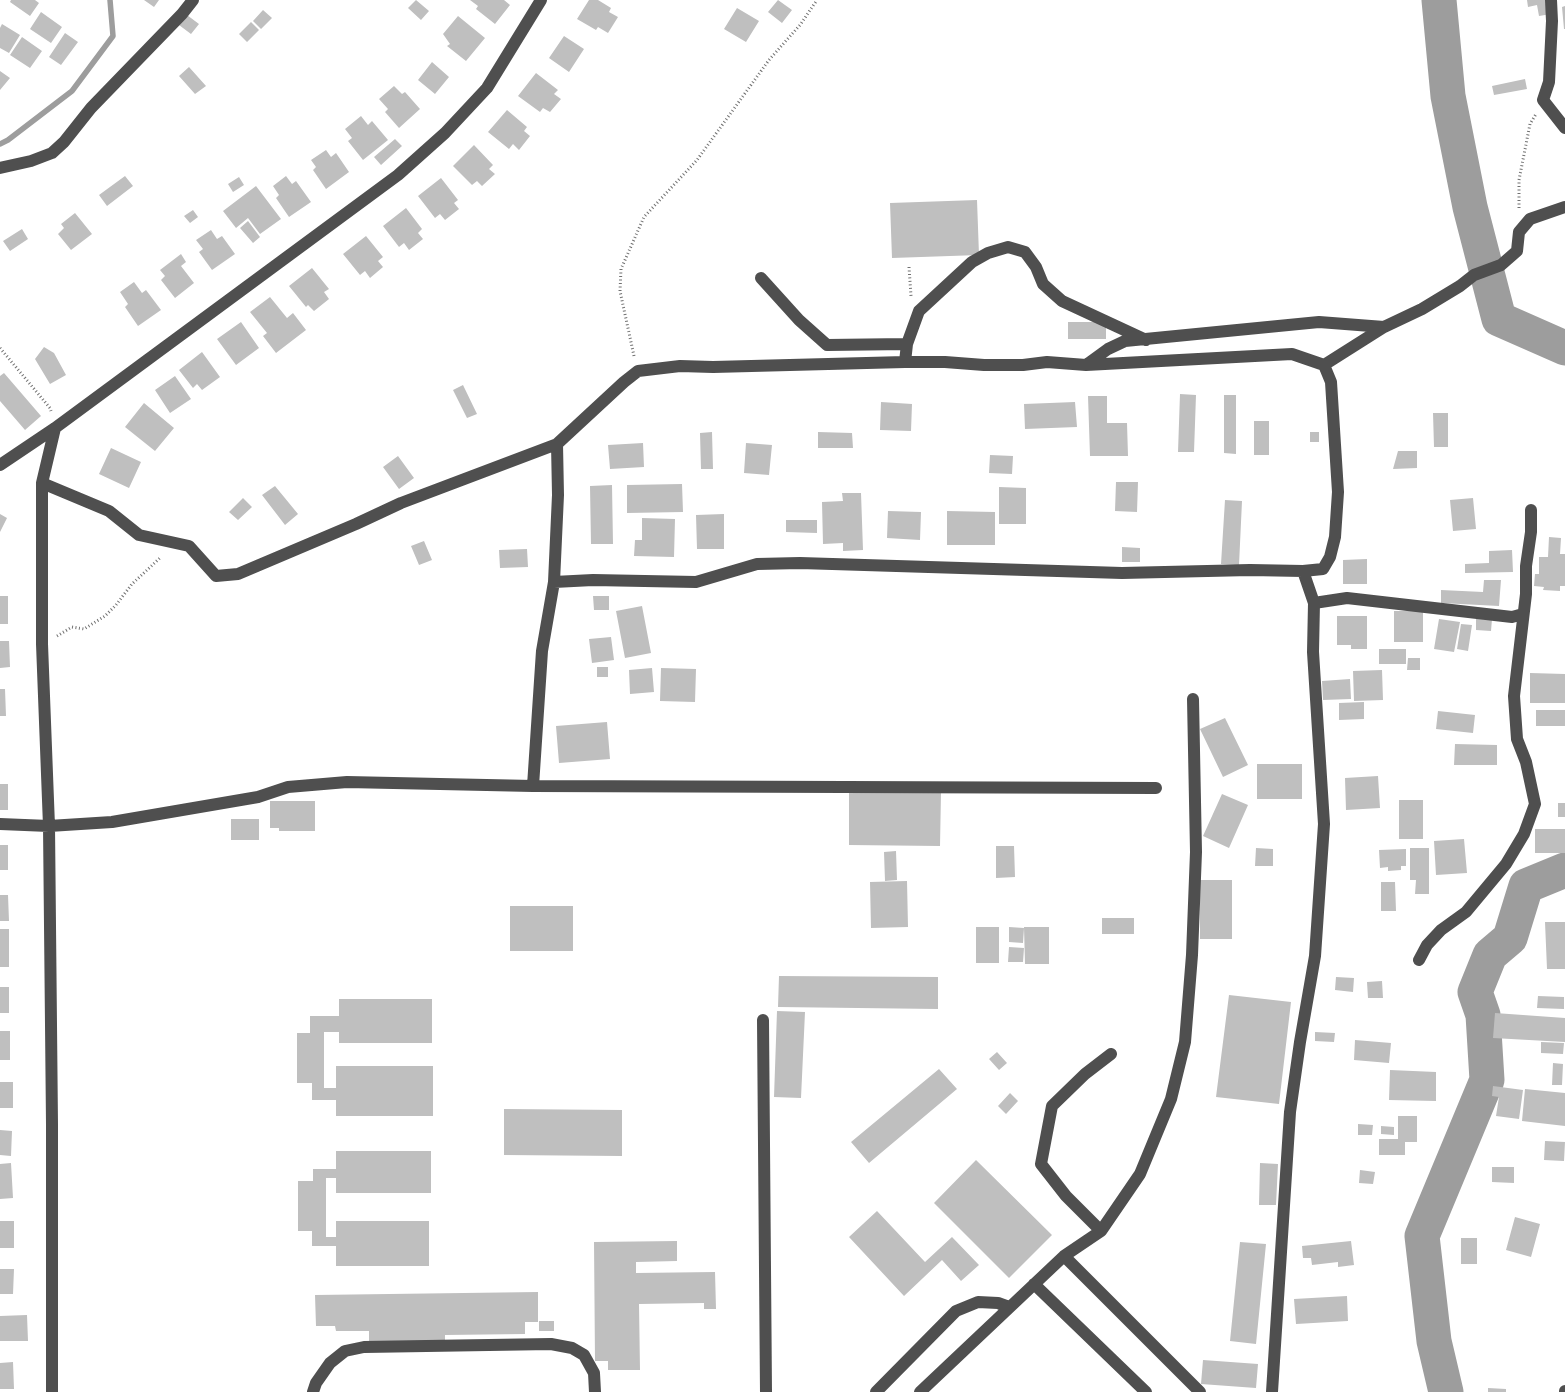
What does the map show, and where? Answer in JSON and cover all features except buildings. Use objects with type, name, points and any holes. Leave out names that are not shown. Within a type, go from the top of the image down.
[{"type":"street","points":[[0,168],[32,161],[52,153],[64,142],[90,108],[182,14],[193,0]]},
{"type":"street","points":[[0,465],[55,428],[398,175],[445,133],[487,88],[541,0]]},
{"type":"street","points":[[1551,0],[1552,30],[1549,82],[1543,100],[1565,128]]},
{"type":"street","points":[[42,483],[109,512],[139,535],[189,546],[216,576],[238,574],[401,503],[557,444],[638,371],[680,366],[712,367],[905,362],[945,362],[984,365],[1023,365],[1047,362],[1086,366],[1292,354],[1324,364],[1384,327],[1422,309],[1460,286],[1474,275],[1501,265],[1517,251],[1518,232],[1530,218],[1565,207]]},
{"type":"street","points":[[905,362],[906,344],[919,311],[972,262],[988,253],[1008,247],[1025,252],[1036,267],[1043,284],[1062,300],[1146,340]]},
{"type":"street","points":[[761,278],[799,320],[827,345],[906,344]]},
{"type":"street","points":[[1086,366],[1108,350],[1125,341],[1319,322],[1384,327]]},
{"type":"street","points":[[554,582],[593,580],[696,582],[757,564],[800,563],[1122,573],[1250,570],[1303,571],[1323,569],[1330,557],[1335,537],[1338,492],[1331,382],[1324,364]]},
{"type":"street","points":[[52,1392],[49,826],[42,644],[42,483],[55,428]]},
{"type":"street","points":[[533,786],[542,651],[554,582],[558,495],[557,444]]},
{"type":"street","points":[[1419,960],[1428,945],[1441,930],[1466,912],[1506,864],[1524,834],[1535,804],[1526,762],[1517,739],[1514,696],[1531,510]]},
{"type":"street","points":[[1272,1392],[1290,1112],[1315,956],[1324,824],[1313,652],[1314,603],[1303,571]]},
{"type":"street","points":[[1314,603],[1347,598],[1512,617],[1523,614]]},
{"type":"street","points":[[920,1392],[1064,1256],[1101,1230],[1140,1174],[1171,1099],[1185,1042],[1192,955],[1196,852],[1193,699]]},
{"type":"street","points":[[0,824],[49,826],[112,822],[258,797],[288,787],[346,782],[533,786],[1156,788]]},
{"type":"street","points":[[763,1020],[766,1392]]},
{"type":"street","points":[[1101,1230],[1066,1196],[1041,1164],[1052,1106],[1085,1074],[1112,1054]]},
{"type":"street","points":[[1064,1256],[1200,1392]]},
{"type":"street","points":[[1034,1284],[1146,1392]]},
{"type":"street","points":[[876,1392],[956,1311],[978,1302],[998,1303],[1010,1307]]},
{"type":"street","points":[[314,1392],[316,1383],[330,1363],[345,1351],[364,1347],[550,1344],[572,1348],[584,1355],[594,1373],[595,1392]]},
{"type":"path","points":[[638,371],[620,291],[621,268],[644,217],[697,160],[769,60],[800,25],[817,0]]},
{"type":"path","points":[[1518,232],[1520,180],[1530,124],[1543,100]]},
{"type":"path","points":[[0,348],[50,408],[55,428]]},
{"type":"path","points":[[42,644],[72,627],[84,629],[105,616],[132,584],[167,551],[189,546]]},
{"type":"waterway","points":[[0,144],[8,140],[72,91],[113,36],[110,0]]},
{"type":"waterway","points":[[1439,0],[1448,96],[1470,207],[1499,319],[1565,348]]},
{"type":"waterway","points":[[1446,1392],[1434,1341],[1422,1236],[1487,1080],[1483,1015],[1475,992],[1490,955],[1510,938],[1526,886],[1565,870]]}]
